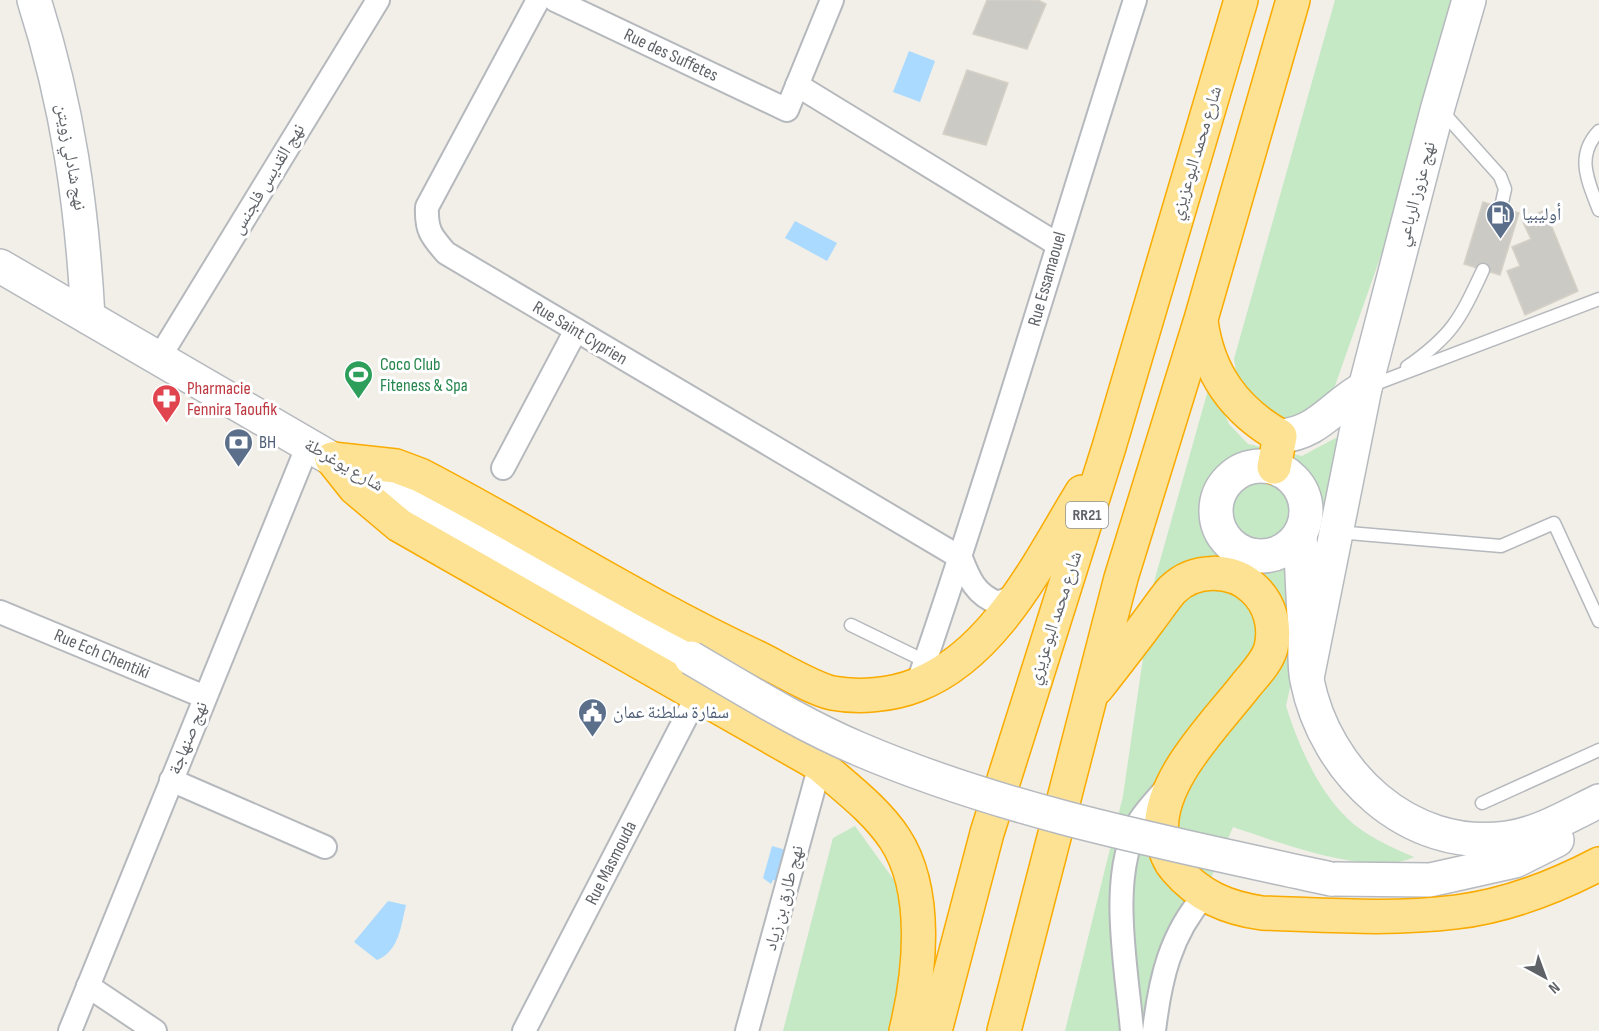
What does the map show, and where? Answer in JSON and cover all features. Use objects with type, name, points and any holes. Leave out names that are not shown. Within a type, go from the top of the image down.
[{"type":"highway","name":"شارع محمد البوعزيزي","points":[[935,1031],[987,833],[1109,447],[1241,0]]},
{"type":"highway","points":[[1004,1031],[1087,701],[1121,578],[1201,319],[1293,0]]},
{"type":"highway","points":[[1201,319],[1210,360],[1225,388],[1245,412],[1280,436],[1274,467]]},
{"type":"highway","points":[[320,452],[396,466],[420,475],[718,640],[831,693],[879,695],[921,673],[940,673],[967,653],[995,627],[1020,594],[1109,447]]},
{"type":"highway","points":[[320,452],[355,488],[399,525],[820,765],[866,805],[895,839],[906,864],[919,933],[916,991],[906,1031]]},
{"type":"highway","points":[[1087,701],[1173,590],[1192,577],[1239,565],[1249,585],[1268,607],[1273,635],[1264,662],[1173,780],[1163,812],[1164,846],[1170,862],[1184,878],[1205,895],[1240,910],[1262,914],[1413,916],[1458,912],[1502,903],[1546,889],[1599,864]]},
{"type":"main road","name":"نهج شادلي زويتن","points":[[34,0],[68,128],[84,233],[87,316]]},
{"type":"main road","name":"نهج عزوز الرباعي","points":[[1306,678],[1336,532],[1372,394],[1438,107],[1469,0]]},
{"type":"main road","name":"شارع يوغرطة","points":[[0,266],[320,452],[810,726],[922,774],[1106,829],[1331,879],[1430,880],[1476,872],[1515,861],[1599,820]]},
{"type":"main road","name":"نهج عزوز الرباعي","points":[[1303,520],[1372,394]]},
{"type":"main road","points":[[1280,436],[1292,435],[1316,426],[1344,401],[1372,394]]},
{"type":"main road","points":[[1303,520],[1281,552],[1255,557],[1239,565],[1218,526],[1215,514],[1218,496],[1228,480],[1237,472],[1261,465],[1274,467],[1295,481],[1303,520],[1306,678],[1318,720],[1338,759],[1367,792],[1402,818],[1424,828],[1470,840],[1509,838],[1528,834],[1599,801]]},
{"type":"street","name":"نهج القديس فلجنس","points":[[159,358],[378,0]]},
{"type":"street","name":"Rue Saint Cyprien","points":[[537,0],[428,207],[426,226],[446,253],[961,558]]},
{"type":"street","name":"Rue des Suffetes","points":[[555,0],[787,110],[797,85]]},
{"type":"street","points":[[832,0],[797,85],[1057,244]]},
{"type":"street","name":"Rue Essamaouel","points":[[921,673],[1012,399],[1057,244],[1135,0]]},
{"type":"street","points":[[503,468],[576,330]]},
{"type":"street","name":"نهج صنهاجة","points":[[70,1031],[205,697],[320,452]]},
{"type":"street","points":[[961,558],[970,582],[986,598],[998,603],[1020,594]]},
{"type":"street","name":"Rue Ech Chentiki","points":[[0,612],[205,697]]},
{"type":"street","name":"Rue Masmouda","points":[[524,1031],[697,696]]},
{"type":"street","name":"نهج طارق بن زياد","points":[[747,1031],[820,765]]},
{"type":"street","points":[[171,780],[325,846]]},
{"type":"street","points":[[1132,1031],[1122,907],[1123,869],[1130,843],[1140,820],[1173,780]]},
{"type":"street","points":[[1154,1031],[1158,995],[1174,940],[1189,913],[1205,895]]},
{"type":"street","points":[[88,986],[155,1031]]},
{"type":"lane","points":[[1438,107],[1500,176],[1505,189],[1501,207]]},
{"type":"lane","points":[[1599,131],[1588,146],[1584,165],[1599,210]]},
{"type":"lane","points":[[1372,394],[1436,346],[1461,317],[1483,270]]},
{"type":"lane","points":[[1372,394],[1599,299]]},
{"type":"lane","points":[[1336,532],[1501,546],[1554,523],[1599,621]]},
{"type":"lane","points":[[851,625],[921,673]]},
{"type":"lane","points":[[1482,803],[1599,750]]},
{"type":"green space","points":[[1335,0],[1461,0],[1428,122],[1331,397],[1316,414],[1281,423],[1240,396],[1234,359]]},
{"type":"green space","points":[[1210,383],[1229,424],[1248,444],[1302,456],[1345,433],[1286,706],[1310,765],[1326,794],[1336,806],[1362,830],[1414,857],[1396,862],[1350,861],[1299,849],[1233,827],[1199,906],[1153,1031],[1065,1031],[1123,796],[1154,582]]},
{"type":"green space","points":[[855,826],[894,880],[909,946],[895,1031],[783,1031],[833,838]]},
{"type":"water","points":[[909,51],[935,61],[920,102],[893,92]]},
{"type":"water","points":[[795,221],[837,243],[827,261],[785,238]]},
{"type":"water","points":[[772,846],[786,850],[778,881],[773,880],[771,884],[763,878]]},
{"type":"water","points":[[388,901],[406,905],[395,944],[390,951],[377,960],[354,942]]},
{"type":"building","points":[[987,0],[1038,0],[1046,4],[1027,49],[973,34]]},
{"type":"building","points":[[967,70],[1008,83],[986,145],[943,134]]},
{"type":"building","points":[[1483,202],[1519,213],[1500,275],[1464,264]]},
{"type":"building","points":[[1545,210],[1578,291],[1525,315],[1507,271],[1520,266],[1512,247],[1531,239],[1522,220]]},
{"type":"place","name":"أوليبيا","points":[[1501,240]]},
{"type":"place","name":"Coco Club Fiteness & Spa","points":[[359,400]]},
{"type":"place","name":"Pharmacie Fennira Taoufik","points":[[166,424]]},
{"type":"place","name":"BH","points":[[238,468]]},
{"type":"place","name":"سفارة سلطنة عمان","points":[[592,738]]}]
